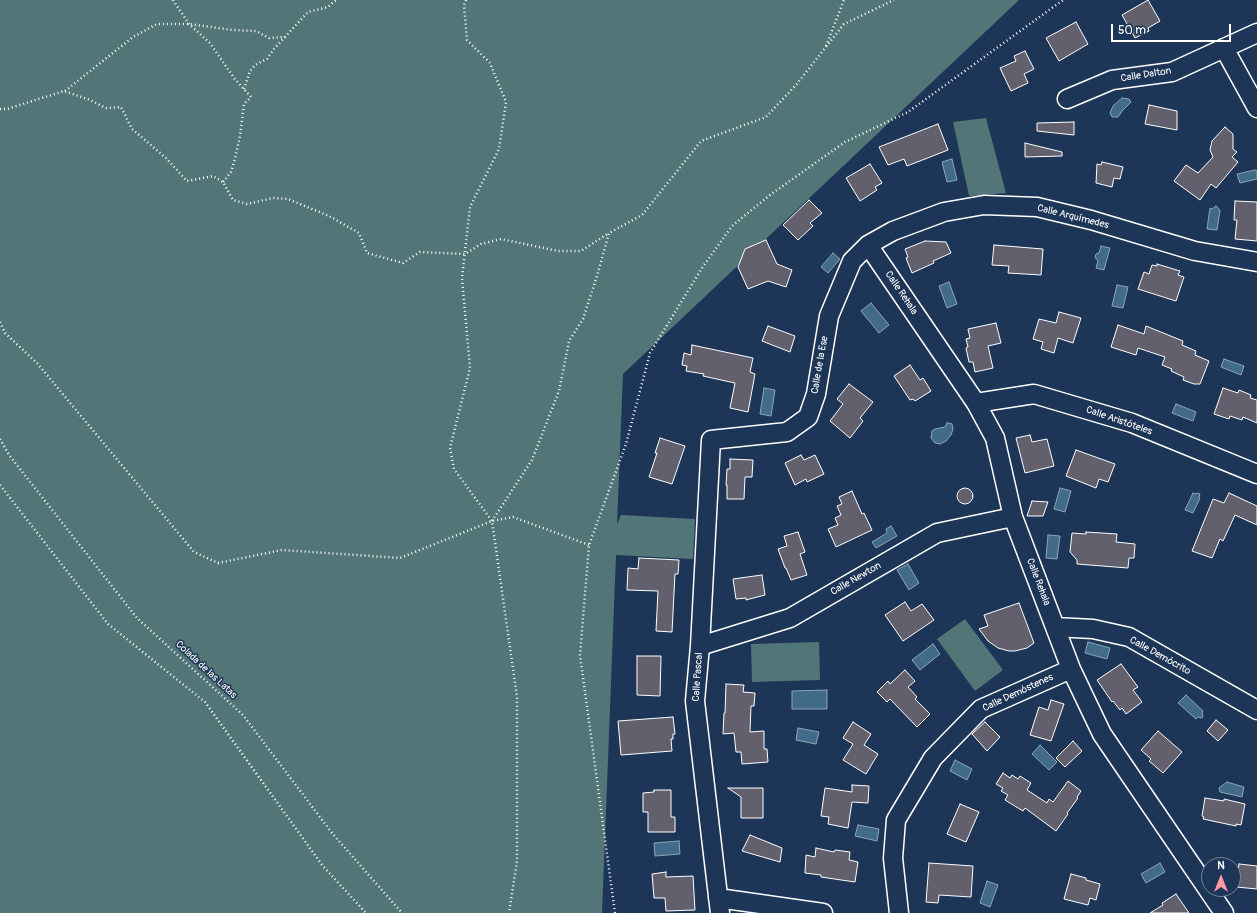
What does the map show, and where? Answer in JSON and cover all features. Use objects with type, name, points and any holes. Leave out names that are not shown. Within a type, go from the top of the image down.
[{"type":"street","name":"Calle Dalton","points":[[1067,99],[1112,80],[1172,72],[1257,33]]},
{"type":"street","points":[[1224,48],[1257,108]]},
{"type":"street","name":"Calle Arquímedes","points":[[868,245],[893,231],[944,212],[984,205],[1036,206],[1091,220],[1195,251],[1257,262]]},
{"type":"street","name":"Calle Rehala","points":[[868,245],[976,403],[995,438],[1013,517],[1071,669],[1102,734],[1224,913]]},
{"type":"street","name":"Calle de la Ese","points":[[711,440],[787,432],[808,417],[816,394],[829,316],[852,260],[868,245]]},
{"type":"street","name":"Calle Aristóteles","points":[[976,403],[1034,394],[1132,423],[1257,474]]},
{"type":"street","name":"Calle Pascal","points":[[711,440],[700,646],[695,701],[719,905]]},
{"type":"street","name":"Calle Newton","points":[[700,646],[790,618],[937,533],[1013,517]]},
{"type":"street","name":"Calle Demócrito","points":[[1055,627],[1093,629],[1129,638],[1257,710]]},
{"type":"street","name":"Calle Demóstenes","points":[[899,913],[893,858],[896,820],[933,758],[981,709],[1071,669]]},
{"type":"street","points":[[719,905],[823,913]]},
{"type":"path","points":[[173,0],[189,24],[210,43],[234,78],[251,98],[244,104],[240,136],[235,159],[231,172],[224,182]]},
{"type":"path","points":[[244,89],[250,71],[255,65],[267,59],[274,49],[308,12],[328,7],[336,0]]},
{"type":"path","points":[[466,0],[464,5],[467,40],[490,63],[506,102],[500,149],[470,207],[462,278],[470,368],[450,448],[454,469],[492,521],[516,697],[517,862],[509,913]]},
{"type":"path","points":[[825,50],[844,0]]},
{"type":"path","points":[[64,91],[90,100],[106,108],[121,107],[132,129],[166,158],[187,181],[213,176],[224,182],[233,200],[247,204],[273,198],[288,199],[329,216],[359,233],[367,253],[402,263],[420,252],[465,254],[481,244],[501,239],[558,251],[581,251],[609,233],[642,215],[701,141],[766,117],[796,85],[844,24],[894,0]]},
{"type":"path","points":[[615,913],[580,655],[589,545],[626,444],[650,353],[702,268],[732,226],[770,195],[845,142],[908,112],[1063,0]]},
{"type":"path","points":[[0,109],[7,109],[64,91],[133,37],[157,24],[189,24],[233,30],[256,31],[269,38],[285,37]]},
{"type":"path","points":[[492,521],[532,460],[559,391],[570,341],[583,319],[598,276],[609,233]]},
{"type":"path","points":[[0,322],[5,333],[37,363],[194,552],[218,563],[282,550],[400,558],[492,521],[513,517],[589,545]]},
{"type":"path","name":"Colada de las Latas","points":[[0,439],[10,455],[137,618],[243,715],[332,833],[402,913]]},
{"type":"path","points":[[0,485],[108,624],[205,702],[322,865],[366,913]]},
{"type":"green space","points":[[0,0],[1019,0],[623,374],[617,524],[621,515],[695,519],[693,559],[616,555],[602,913],[0,913]]},
{"type":"green space","points":[[986,118],[1006,193],[969,196],[953,122]]},
{"type":"green space","points":[[965,619],[1003,670],[975,691],[937,639]]},
{"type":"green space","points":[[819,642],[820,680],[752,682],[751,644]]},
{"type":"water","points":[[1122,98],[1129,99],[1131,102],[1118,117],[1112,117],[1110,113],[1113,106]]},
{"type":"water","points":[[952,159],[957,180],[947,182],[942,162]]},
{"type":"water","points":[[1255,170],[1257,171],[1257,179],[1240,183],[1237,174]]},
{"type":"water","points":[[1216,206],[1220,210],[1217,230],[1207,229],[1210,208],[1212,209]]},
{"type":"water","points":[[1101,246],[1110,248],[1104,270],[1096,268],[1098,261],[1095,257],[1096,254],[1099,253]]},
{"type":"water","points":[[833,253],[840,259],[828,273],[821,267]]},
{"type":"water","points":[[949,282],[957,304],[947,308],[939,286]]},
{"type":"water","points":[[1117,285],[1128,287],[1123,308],[1112,306]]},
{"type":"water","points":[[871,303],[889,325],[879,333],[861,311]]},
{"type":"water","points":[[1224,359],[1244,366],[1241,375],[1221,367]]},
{"type":"water","points":[[764,388],[775,390],[771,416],[760,414]]},
{"type":"water","points":[[1176,404],[1196,412],[1193,421],[1172,413]]},
{"type":"water","points":[[947,423],[952,424],[953,429],[951,435],[946,441],[940,444],[935,443],[931,438],[932,431],[945,427]]},
{"type":"water","points":[[1060,488],[1071,491],[1065,512],[1054,509]]},
{"type":"water","points":[[1193,493],[1200,494],[1200,498],[1193,513],[1185,510]]},
{"type":"water","points":[[891,526],[897,536],[876,548],[872,542],[887,533],[886,529]]},
{"type":"water","points":[[1048,535],[1060,536],[1057,559],[1046,558]]},
{"type":"water","points":[[908,564],[919,583],[909,590],[897,570]]},
{"type":"water","points":[[1088,642],[1110,648],[1107,659],[1085,653]]},
{"type":"water","points":[[933,644],[940,654],[920,670],[912,660]]},
{"type":"water","points":[[827,690],[827,709],[792,709],[792,691]]},
{"type":"water","points":[[1186,695],[1203,711],[1202,718],[1198,717],[1196,719],[1178,703]]},
{"type":"water","points":[[798,728],[819,732],[816,744],[796,740]]},
{"type":"water","points":[[1040,745],[1057,762],[1049,770],[1032,754]]},
{"type":"water","points":[[955,760],[972,769],[967,780],[950,771]]},
{"type":"water","points":[[1227,782],[1244,787],[1242,797],[1220,792],[1219,788]]},
{"type":"water","points":[[858,825],[879,829],[877,841],[855,836]]},
{"type":"water","points":[[679,841],[680,854],[655,856],[654,843]]},
{"type":"water","points":[[1160,863],[1165,872],[1146,883],[1141,874]]},
{"type":"water","points":[[987,881],[998,885],[990,907],[980,903]]},
{"type":"building","points":[[1148,0],[1160,21],[1148,28],[1149,31],[1135,38],[1122,15]]},
{"type":"building","points":[[1076,22],[1088,44],[1059,61],[1046,38]]},
{"type":"building","points":[[1025,51],[1034,69],[1024,74],[1028,83],[1011,91],[1000,68],[1016,61],[1014,56]]},
{"type":"building","points":[[1149,105],[1177,111],[1177,130],[1145,124]]},
{"type":"building","points":[[1074,122],[1074,135],[1037,131],[1037,123]]},
{"type":"building","points":[[938,124],[948,150],[907,166],[904,159],[888,165],[879,147]]},
{"type":"building","points":[[1225,127],[1233,134],[1233,149],[1237,152],[1232,157],[1238,162],[1216,188],[1211,184],[1200,200],[1174,181],[1186,165],[1198,173],[1213,157],[1210,150],[1212,141]]},
{"type":"building","points":[[1025,143],[1062,152],[1062,156],[1025,157]]},
{"type":"building","points":[[1102,162],[1123,167],[1120,179],[1114,178],[1112,187],[1096,183],[1097,164],[1101,165]]},
{"type":"building","points":[[870,164],[882,183],[875,187],[877,190],[860,201],[846,178]]},
{"type":"building","points":[[809,200],[822,213],[810,223],[813,226],[798,240],[783,225]]},
{"type":"building","points":[[1235,201],[1257,202],[1257,241],[1235,239],[1237,220],[1234,220]]},
{"type":"building","points":[[766,240],[777,264],[792,270],[786,287],[768,281],[748,289],[738,267],[745,249]]},
{"type":"building","points":[[925,241],[946,242],[951,253],[912,273],[906,258],[908,257],[905,249]]},
{"type":"building","points":[[994,245],[1043,249],[1041,275],[1008,273],[1009,266],[992,265]]},
{"type":"building","points":[[1157,264],[1180,271],[1178,275],[1184,277],[1176,301],[1138,289],[1144,272],[1149,274],[1152,265],[1157,266]]},
{"type":"building","points":[[1059,312],[1081,318],[1073,343],[1058,338],[1054,353],[1041,349],[1043,342],[1033,339],[1039,319],[1056,323]]},
{"type":"building","points":[[996,323],[1001,343],[988,346],[993,368],[975,372],[973,362],[969,362],[966,348],[968,347],[966,339],[970,338],[968,329]]},
{"type":"building","points":[[1118,325],[1144,334],[1146,326],[1183,341],[1182,345],[1196,351],[1195,355],[1209,361],[1200,384],[1194,384],[1183,380],[1184,377],[1171,371],[1172,369],[1162,365],[1165,357],[1138,348],[1136,355],[1111,347]]},
{"type":"building","points":[[768,326],[795,336],[790,352],[762,341]]},
{"type":"building","points":[[692,345],[753,358],[750,372],[755,374],[748,412],[730,408],[735,383],[703,376],[704,374],[686,371],[687,366],[682,365],[684,353],[691,355]]},
{"type":"building","points":[[910,365],[920,380],[923,378],[931,391],[915,401],[913,399],[910,400],[894,376]]},
{"type":"building","points":[[849,384],[873,402],[860,418],[863,421],[850,438],[830,421],[843,404],[837,399]]},
{"type":"building","points":[[1223,388],[1238,393],[1239,390],[1251,395],[1250,398],[1257,400],[1257,423],[1243,417],[1242,420],[1230,416],[1229,419],[1214,414]]},
{"type":"building","points":[[1030,435],[1032,442],[1047,439],[1054,466],[1025,473],[1016,438]]},
{"type":"building","points":[[660,438],[685,446],[672,484],[649,477]]},
{"type":"building","points":[[1076,450],[1115,464],[1108,482],[1099,479],[1096,488],[1066,476]]},
{"type":"building","points":[[801,455],[804,460],[815,455],[824,474],[807,482],[806,479],[795,485],[785,463]]},
{"type":"building","points":[[730,459],[753,460],[752,477],[745,477],[744,499],[727,499],[727,469],[730,469]]},
{"type":"building","points":[[965,488],[972,493],[973,496],[968,503],[965,504],[958,499],[957,496],[962,489]]},
{"type":"building","points":[[852,491],[862,514],[864,513],[872,530],[836,547],[828,529],[838,525],[835,518],[841,515],[837,506],[842,504],[839,497]]},
{"type":"building","points":[[1229,493],[1257,506],[1257,525],[1235,515],[1223,541],[1220,539],[1212,558],[1192,551],[1213,499],[1224,503]]},
{"type":"building","points":[[1032,501],[1048,502],[1043,516],[1027,516]]},
{"type":"building","points":[[798,532],[805,552],[800,554],[807,575],[791,580],[778,549],[787,546],[784,536]]},
{"type":"building","points":[[1086,532],[1117,534],[1116,542],[1135,544],[1134,558],[1129,558],[1128,568],[1077,564],[1077,560],[1070,552],[1072,533],[1086,534]]},
{"type":"building","points":[[639,558],[679,560],[678,574],[675,574],[672,632],[656,631],[658,591],[627,590],[628,568],[638,569]]},
{"type":"building","points":[[762,575],[765,595],[746,600],[746,598],[736,599],[733,579]]},
{"type":"building","points":[[905,602],[911,611],[922,604],[934,620],[903,641],[885,615]]},
{"type":"building","points":[[1019,603],[1034,643],[1027,648],[1015,651],[998,648],[988,641],[979,629],[988,626],[984,615]]},
{"type":"building","points":[[637,656],[661,656],[660,696],[637,695]]},
{"type":"building","points":[[1121,664],[1138,687],[1133,690],[1142,702],[1126,714],[1122,708],[1120,710],[1113,701],[1112,702],[1097,680]]},
{"type":"building","points":[[905,670],[915,681],[908,687],[917,697],[915,699],[930,714],[917,727],[890,699],[887,702],[877,692],[888,681],[890,684]]},
{"type":"building","points":[[726,684],[744,685],[743,692],[755,693],[754,706],[751,706],[750,732],[764,731],[764,749],[767,749],[768,762],[742,764],[741,752],[736,752],[734,733],[723,734]]},
{"type":"building","points":[[1051,700],[1064,704],[1051,741],[1030,735],[1039,707],[1048,710]]},
{"type":"building","points":[[673,717],[675,734],[673,734],[673,739],[671,739],[672,751],[621,755],[618,721]]},
{"type":"building","points":[[1216,720],[1228,730],[1218,741],[1207,731]]},
{"type":"building","points":[[853,722],[871,734],[864,745],[878,754],[866,774],[843,760],[853,744],[843,738]]},
{"type":"building","points":[[985,722],[1000,737],[987,751],[972,734]]},
{"type":"building","points":[[1158,731],[1182,752],[1163,773],[1149,761],[1151,759],[1141,750]]},
{"type":"building","points":[[1073,741],[1082,751],[1065,767],[1056,758]]},
{"type":"building","points":[[1003,773],[1010,778],[1012,775],[1018,779],[1020,776],[1031,783],[1027,790],[1047,803],[1049,799],[1053,802],[1068,781],[1081,791],[1056,831],[1025,808],[1023,811],[1005,800],[1008,795],[1001,791],[1003,788],[996,784]]},
{"type":"building","points":[[852,785],[869,786],[868,803],[852,802],[848,828],[828,824],[829,817],[821,816],[825,788],[852,792]]},
{"type":"building","points":[[728,788],[763,788],[763,818],[741,818],[741,797]]},
{"type":"building","points":[[654,790],[671,790],[671,817],[675,817],[675,832],[648,832],[648,812],[643,812],[643,793],[654,792]]},
{"type":"building","points":[[1205,798],[1224,801],[1224,799],[1245,804],[1241,825],[1236,824],[1236,826],[1203,819],[1204,817],[1202,816]]},
{"type":"building","points":[[960,804],[979,812],[966,842],[947,834]]},
{"type":"building","points":[[750,835],[782,848],[780,862],[742,851]]},
{"type":"building","points":[[816,848],[834,852],[835,850],[850,852],[849,860],[858,862],[855,882],[805,873],[806,855],[815,857]]},
{"type":"building","points":[[929,863],[973,866],[971,897],[939,895],[938,903],[926,902]]},
{"type":"building","points":[[1241,864],[1257,866],[1257,889],[1241,887]]},
{"type":"building","points":[[666,872],[666,877],[693,876],[695,910],[666,911],[665,898],[654,898],[652,874]]},
{"type":"building","points":[[1071,874],[1100,884],[1096,900],[1090,898],[1088,905],[1064,899]]},
{"type":"building","points":[[1176,894],[1189,913],[1150,913],[1163,905],[1162,903]]}]
